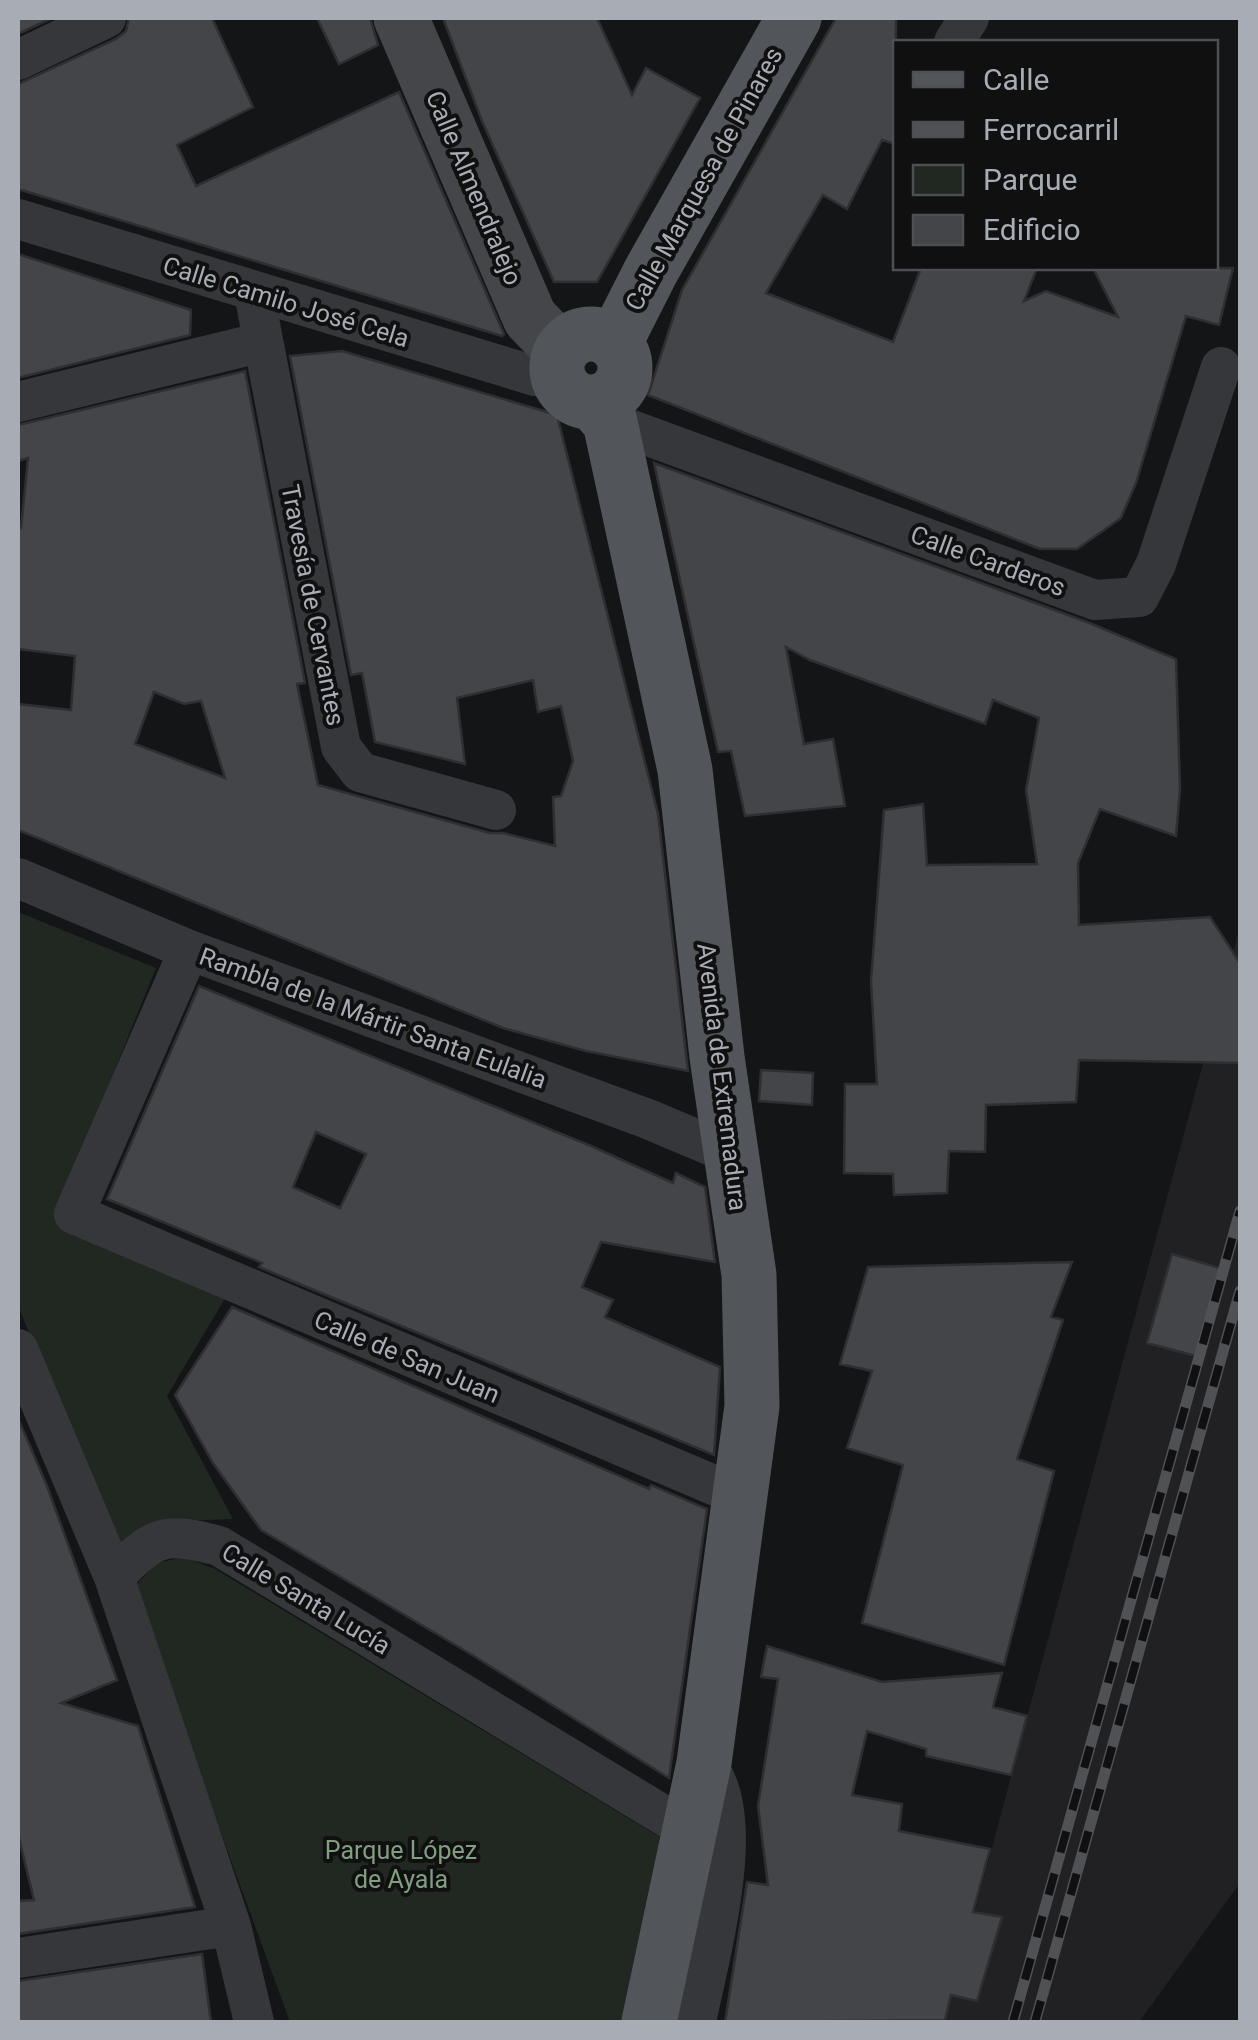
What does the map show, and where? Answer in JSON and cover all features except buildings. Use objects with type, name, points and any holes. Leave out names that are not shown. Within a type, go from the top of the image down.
[{"type":"main road","name":"Calle Almendralejo","points":[[401,18],[530,318],[580,387]]},
{"type":"main road","name":"Calle Marquesa de Pinares","points":[[580,387],[614,394],[624,379],[626,362],[615,342],[794,18]]},
{"type":"main road","name":"Avenida de Extremadura","points":[[580,387],[685,770],[748,1274],[752,1406],[742,1497],[704,1763],[650,2022]]},
{"type":"street","points":[[18,60],[106,18]]},
{"type":"street","points":[[955,40],[970,18]]},
{"type":"street","name":"Calle Camilo José Cela","points":[[18,219],[254,293],[580,387]]},
{"type":"street","name":"Travesía de Cervantes","points":[[254,293],[340,747],[360,772],[496,810]]},
{"type":"street","points":[[18,402],[263,342]]},
{"type":"street","name":"Calle Carderos","points":[[580,387],[1096,600],[1138,597],[1156,564],[1222,368]]},
{"type":"street","name":"Rambla de la Mártir Santa Eulalia","points":[[18,878],[190,950],[648,1119],[730,1154]]},
{"type":"street","name":"Rambla de la Mártir Santa Eulalia","points":[[74,1214],[190,950]]},
{"type":"street","name":"Calle de San Juan","points":[[74,1214],[742,1497]]},
{"type":"street","points":[[18,1349],[114,1577],[231,1926],[254,2022]]},
{"type":"street","name":"Calle Santa Lucía","points":[[114,1577],[146,1544],[182,1536],[220,1546],[691,1832]]},
{"type":"street","points":[[696,2022],[727,1865],[725,1814],[714,1773],[704,1763]]},
{"type":"street","points":[[18,1958],[231,1926]]},
{"type":"shaded area","points":[[1240,926],[1240,1883],[1139,2022],[945,2022]]},
{"type":"green space","points":[[18,912],[156,968],[56,1215],[230,1290],[167,1396],[233,1519],[156,1522],[115,1549],[18,1305]]},
{"type":"green space","name":"Parque López de Ayala","points":[[184,1557],[215,1569],[673,1845],[632,2022],[290,2022],[132,1589],[157,1563]]},
{"type":"railway","points":[[1013,2022],[1240,1211]]},
{"type":"railway","points":[[1035,2022],[1240,1291]]}]
